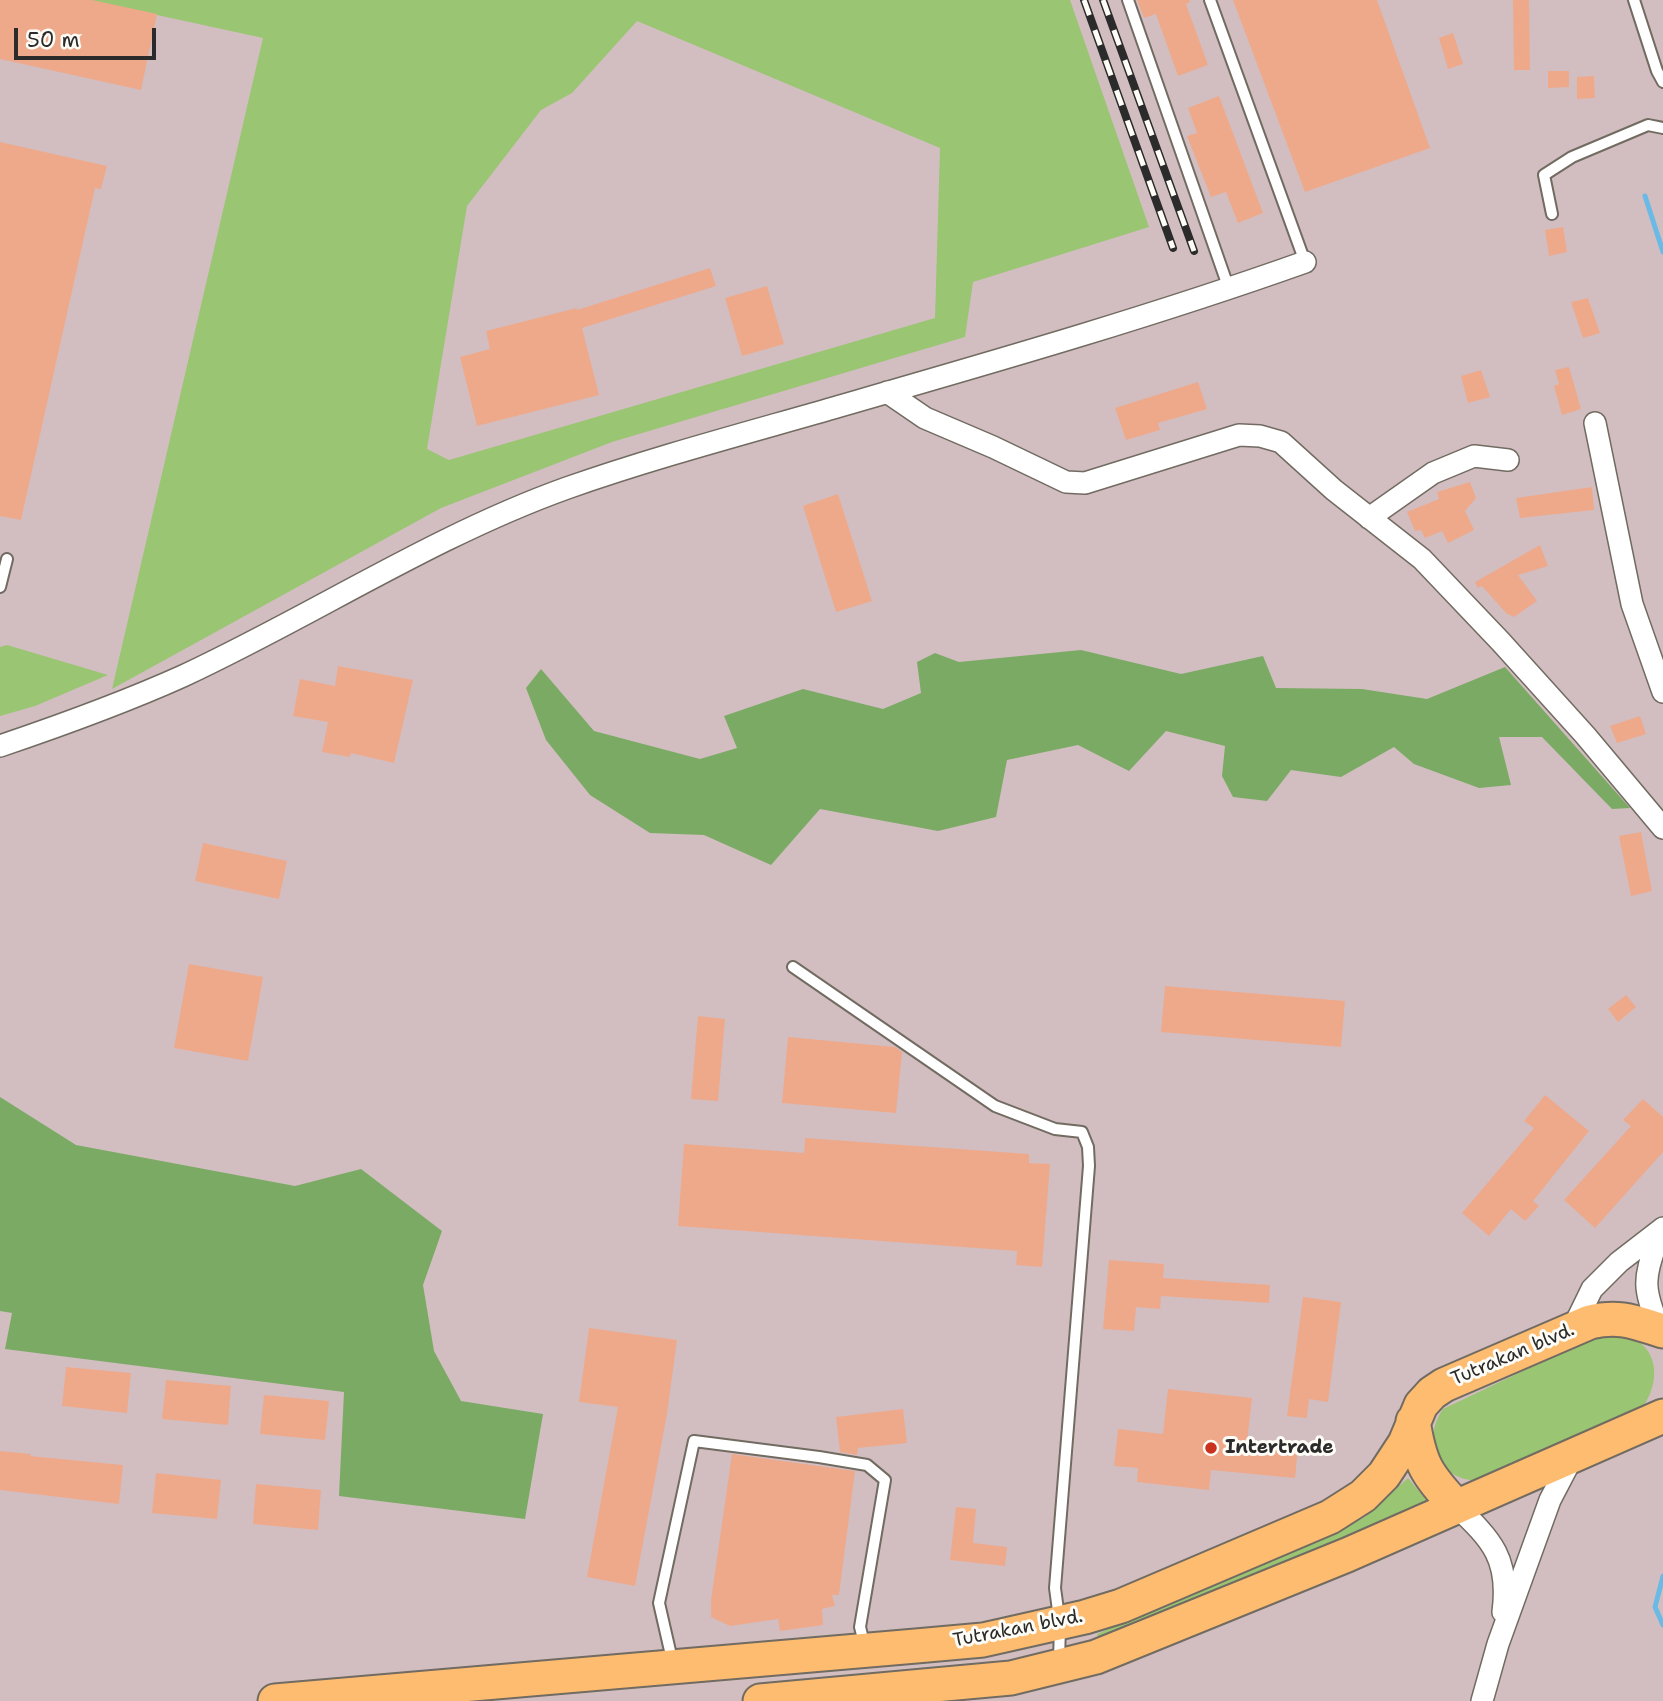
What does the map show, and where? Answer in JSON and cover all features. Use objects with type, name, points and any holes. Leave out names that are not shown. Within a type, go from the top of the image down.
[{"type":"main road","name":"Tutrakan blvd.","points":[[275,1701],[983,1640],[1060,1625],[1121,1605],[1330,1517],[1349,1506],[1372,1488],[1395,1460],[1421,1405],[1444,1385],[1590,1322],[1609,1318],[1627,1319],[1662,1334]]},
{"type":"main road","points":[[760,1701],[1011,1678],[1058,1667],[1132,1644],[1334,1560],[1574,1454],[1660,1411]]},
{"type":"main road","points":[[1413,1421],[1422,1464],[1437,1486],[1456,1506]]},
{"type":"street","points":[[0,747],[96,714],[185,675],[460,532],[566,489],[653,460],[1229,289],[1305,262]]},
{"type":"street","points":[[887,392],[925,418],[1066,482],[1085,483],[1239,435],[1260,436],[1281,442],[1334,490],[1422,559],[1502,642],[1663,828]]},
{"type":"street","points":[[1595,423],[1632,604],[1663,692]]},
{"type":"street","points":[[1369,518],[1443,468],[1474,456],[1508,460]]},
{"type":"street","points":[[1572,1330],[1592,1289],[1619,1262],[1661,1230]]},
{"type":"street","points":[[1661,1230],[1645,1282],[1648,1301],[1662,1334]]},
{"type":"street","points":[[1482,1701],[1498,1644],[1550,1500],[1574,1454]]},
{"type":"street","points":[[1456,1506],[1486,1534],[1503,1572],[1504,1604],[1498,1644]]},
{"type":"lane","points":[[1128,0],[1229,289]]},
{"type":"lane","points":[[1210,0],[1305,262]]},
{"type":"lane","points":[[1634,0],[1663,82]]},
{"type":"lane","points":[[1552,214],[1544,174],[1572,157],[1648,125],[1663,128]]},
{"type":"lane","points":[[0,587],[7,559]]},
{"type":"lane","points":[[793,967],[995,1106],[1055,1129],[1082,1132],[1088,1147],[1089,1166],[1055,1588],[1060,1625],[1058,1667]]},
{"type":"lane","points":[[673,1667],[659,1603],[694,1441],[867,1465],[885,1480],[860,1627],[866,1651]]},
{"type":"shaded area","points":[[0,0],[1663,0],[1663,1701],[0,1701]]},
{"type":"green space","points":[[88,0],[1070,0],[1149,227],[973,282],[965,337],[612,442],[441,508],[112,689],[263,38]],"holes":[[[637,21],[940,148],[935,318],[449,460],[427,449],[467,206],[541,110],[572,93]]]},
{"type":"green space","points":[[7,645],[108,675],[35,706],[0,716],[0,647]]},
{"type":"green space","points":[[1081,650],[1181,674],[1263,656],[1276,688],[1362,689],[1427,699],[1505,667],[1630,808],[1612,809],[1542,737],[1499,737],[1511,785],[1479,788],[1414,764],[1394,747],[1341,777],[1291,770],[1267,801],[1233,797],[1222,776],[1225,746],[1166,731],[1129,771],[1078,745],[1007,760],[996,817],[938,831],[820,809],[771,865],[704,835],[650,833],[590,795],[546,740],[526,688],[541,669],[594,731],[700,759],[737,748],[724,716],[803,689],[883,709],[921,693],[917,662],[935,653],[959,662]]},
{"type":"green space","points":[[0,1097],[76,1145],[295,1186],[361,1169],[442,1231],[423,1285],[434,1351],[461,1401],[543,1414],[525,1519],[339,1496],[344,1392],[5,1349],[12,1313],[0,1311]]},
{"type":"green space","points":[[1610,1333],[1632,1338],[1642,1344],[1653,1362],[1653,1383],[1639,1411],[1481,1481],[1454,1475],[1444,1467],[1434,1447],[1433,1435],[1443,1409],[1588,1340]]},
{"type":"green space","points":[[1408,1478],[1427,1501],[1424,1508],[1110,1639],[1098,1638],[1097,1634],[1338,1531],[1365,1517]]},
{"type":"building","points":[[0,0],[92,0],[157,14],[141,90],[0,59]]},
{"type":"building","points":[[1137,0],[1189,0],[1186,4],[1208,65],[1178,76],[1156,14],[1144,18]]},
{"type":"building","points":[[1233,0],[1377,0],[1430,148],[1305,192]]},
{"type":"building","points":[[1513,0],[1529,0],[1530,70],[1514,70]]},
{"type":"building","points":[[1453,33],[1463,64],[1448,69],[1439,38]]},
{"type":"building","points":[[1548,71],[1569,71],[1569,87],[1548,88]]},
{"type":"building","points":[[1594,76],[1595,98],[1577,99],[1577,77]]},
{"type":"building","points":[[1219,96],[1263,213],[1238,223],[1226,192],[1211,197],[1187,136],[1197,133],[1188,108]]},
{"type":"building","points":[[0,142],[107,166],[101,189],[95,188],[21,520],[0,516]]},
{"type":"building","points":[[1563,227],[1567,252],[1549,256],[1545,230]]},
{"type":"building","points":[[710,268],[716,286],[582,328],[599,395],[477,426],[460,357],[490,349],[486,331],[577,310]]},
{"type":"building","points":[[767,286],[784,344],[742,356],[725,298]]},
{"type":"building","points":[[1588,298],[1600,333],[1583,338],[1571,302]]},
{"type":"building","points":[[1569,367],[1581,409],[1562,415],[1554,386],[1559,384],[1555,370]]},
{"type":"building","points":[[1481,370],[1490,397],[1468,403],[1461,376]]},
{"type":"building","points":[[1198,382],[1207,409],[1158,423],[1160,430],[1126,440],[1115,408]]},
{"type":"building","points":[[1470,482],[1476,498],[1465,511],[1474,530],[1448,543],[1442,531],[1425,538],[1421,530],[1415,531],[1407,512],[1439,499],[1437,492]]},
{"type":"building","points":[[1592,487],[1594,510],[1520,518],[1516,498]]},
{"type":"building","points":[[838,494],[872,601],[836,612],[803,506]]},
{"type":"building","points":[[1540,545],[1548,566],[1518,575],[1537,601],[1514,617],[1506,613],[1482,586],[1478,588],[1475,582]]},
{"type":"building","points":[[338,666],[413,680],[394,763],[351,753],[350,757],[322,752],[328,722],[293,716],[300,679],[335,686]]},
{"type":"building","points":[[1640,716],[1646,734],[1617,743],[1610,726]]},
{"type":"building","points":[[1641,832],[1652,891],[1631,896],[1619,836]]},
{"type":"building","points":[[203,843],[287,861],[279,899],[195,881]]},
{"type":"building","points":[[189,964],[263,977],[248,1061],[174,1048]]},
{"type":"building","points":[[1165,986],[1345,1001],[1341,1047],[1161,1032]]},
{"type":"building","points":[[1626,995],[1636,1007],[1618,1022],[1608,1009]]},
{"type":"building","points":[[698,1016],[725,1019],[718,1101],[691,1099]]},
{"type":"building","points":[[788,1037],[895,1047],[902,1052],[896,1113],[782,1103]]},
{"type":"building","points":[[1545,1095],[1589,1131],[1533,1201],[1539,1206],[1525,1221],[1511,1209],[1489,1236],[1462,1213],[1534,1128],[1524,1121]]},
{"type":"building","points":[[1643,1099],[1663,1117],[1663,1152],[1595,1228],[1564,1200],[1631,1126],[1623,1120]]},
{"type":"building","points":[[805,1138],[1029,1154],[1029,1163],[1050,1164],[1042,1267],[1016,1265],[1017,1251],[678,1226],[684,1144],[804,1153]]},
{"type":"building","points":[[1109,1260],[1164,1264],[1163,1278],[1270,1285],[1269,1303],[1161,1296],[1160,1309],[1136,1307],[1134,1331],[1103,1329]]},
{"type":"building","points":[[1303,1297],[1341,1302],[1328,1402],[1309,1399],[1307,1418],[1287,1416]]},
{"type":"building","points":[[589,1328],[677,1340],[667,1414],[635,1586],[587,1577],[618,1407],[579,1402]]},
{"type":"building","points":[[66,1367],[131,1373],[127,1413],[62,1406]]},
{"type":"building","points":[[166,1380],[231,1386],[228,1425],[162,1419]]},
{"type":"building","points":[[1168,1389],[1252,1398],[1247,1442],[1298,1447],[1295,1478],[1211,1470],[1209,1490],[1137,1482],[1138,1468],[1114,1466],[1118,1429],[1163,1434]]},
{"type":"building","points":[[264,1395],[329,1401],[325,1440],[260,1434]]},
{"type":"building","points":[[903,1409],[907,1443],[858,1448],[857,1455],[840,1452],[836,1417]]},
{"type":"building","points":[[0,1451],[123,1465],[119,1504],[0,1490]]},
{"type":"building","points":[[732,1454],[855,1471],[839,1595],[832,1595],[835,1606],[822,1609],[823,1625],[780,1631],[778,1619],[730,1626],[711,1617],[711,1600]]},
{"type":"building","points":[[156,1473],[221,1480],[217,1519],[152,1513]]},
{"type":"building","points":[[256,1484],[321,1490],[318,1530],[253,1524]]},
{"type":"building","points":[[956,1507],[976,1509],[973,1543],[1007,1547],[1005,1566],[950,1560]]},
{"type":"waterway","points":[[1645,196],[1663,252]]},
{"type":"waterway","points":[[1663,1576],[1655,1607],[1663,1625]]},
{"type":"railway","points":[[1084,0],[1173,248]]},
{"type":"railway","points":[[1103,0],[1194,251]]},
{"type":"place","name":"Intertrade","points":[[1211,1448]]}]
